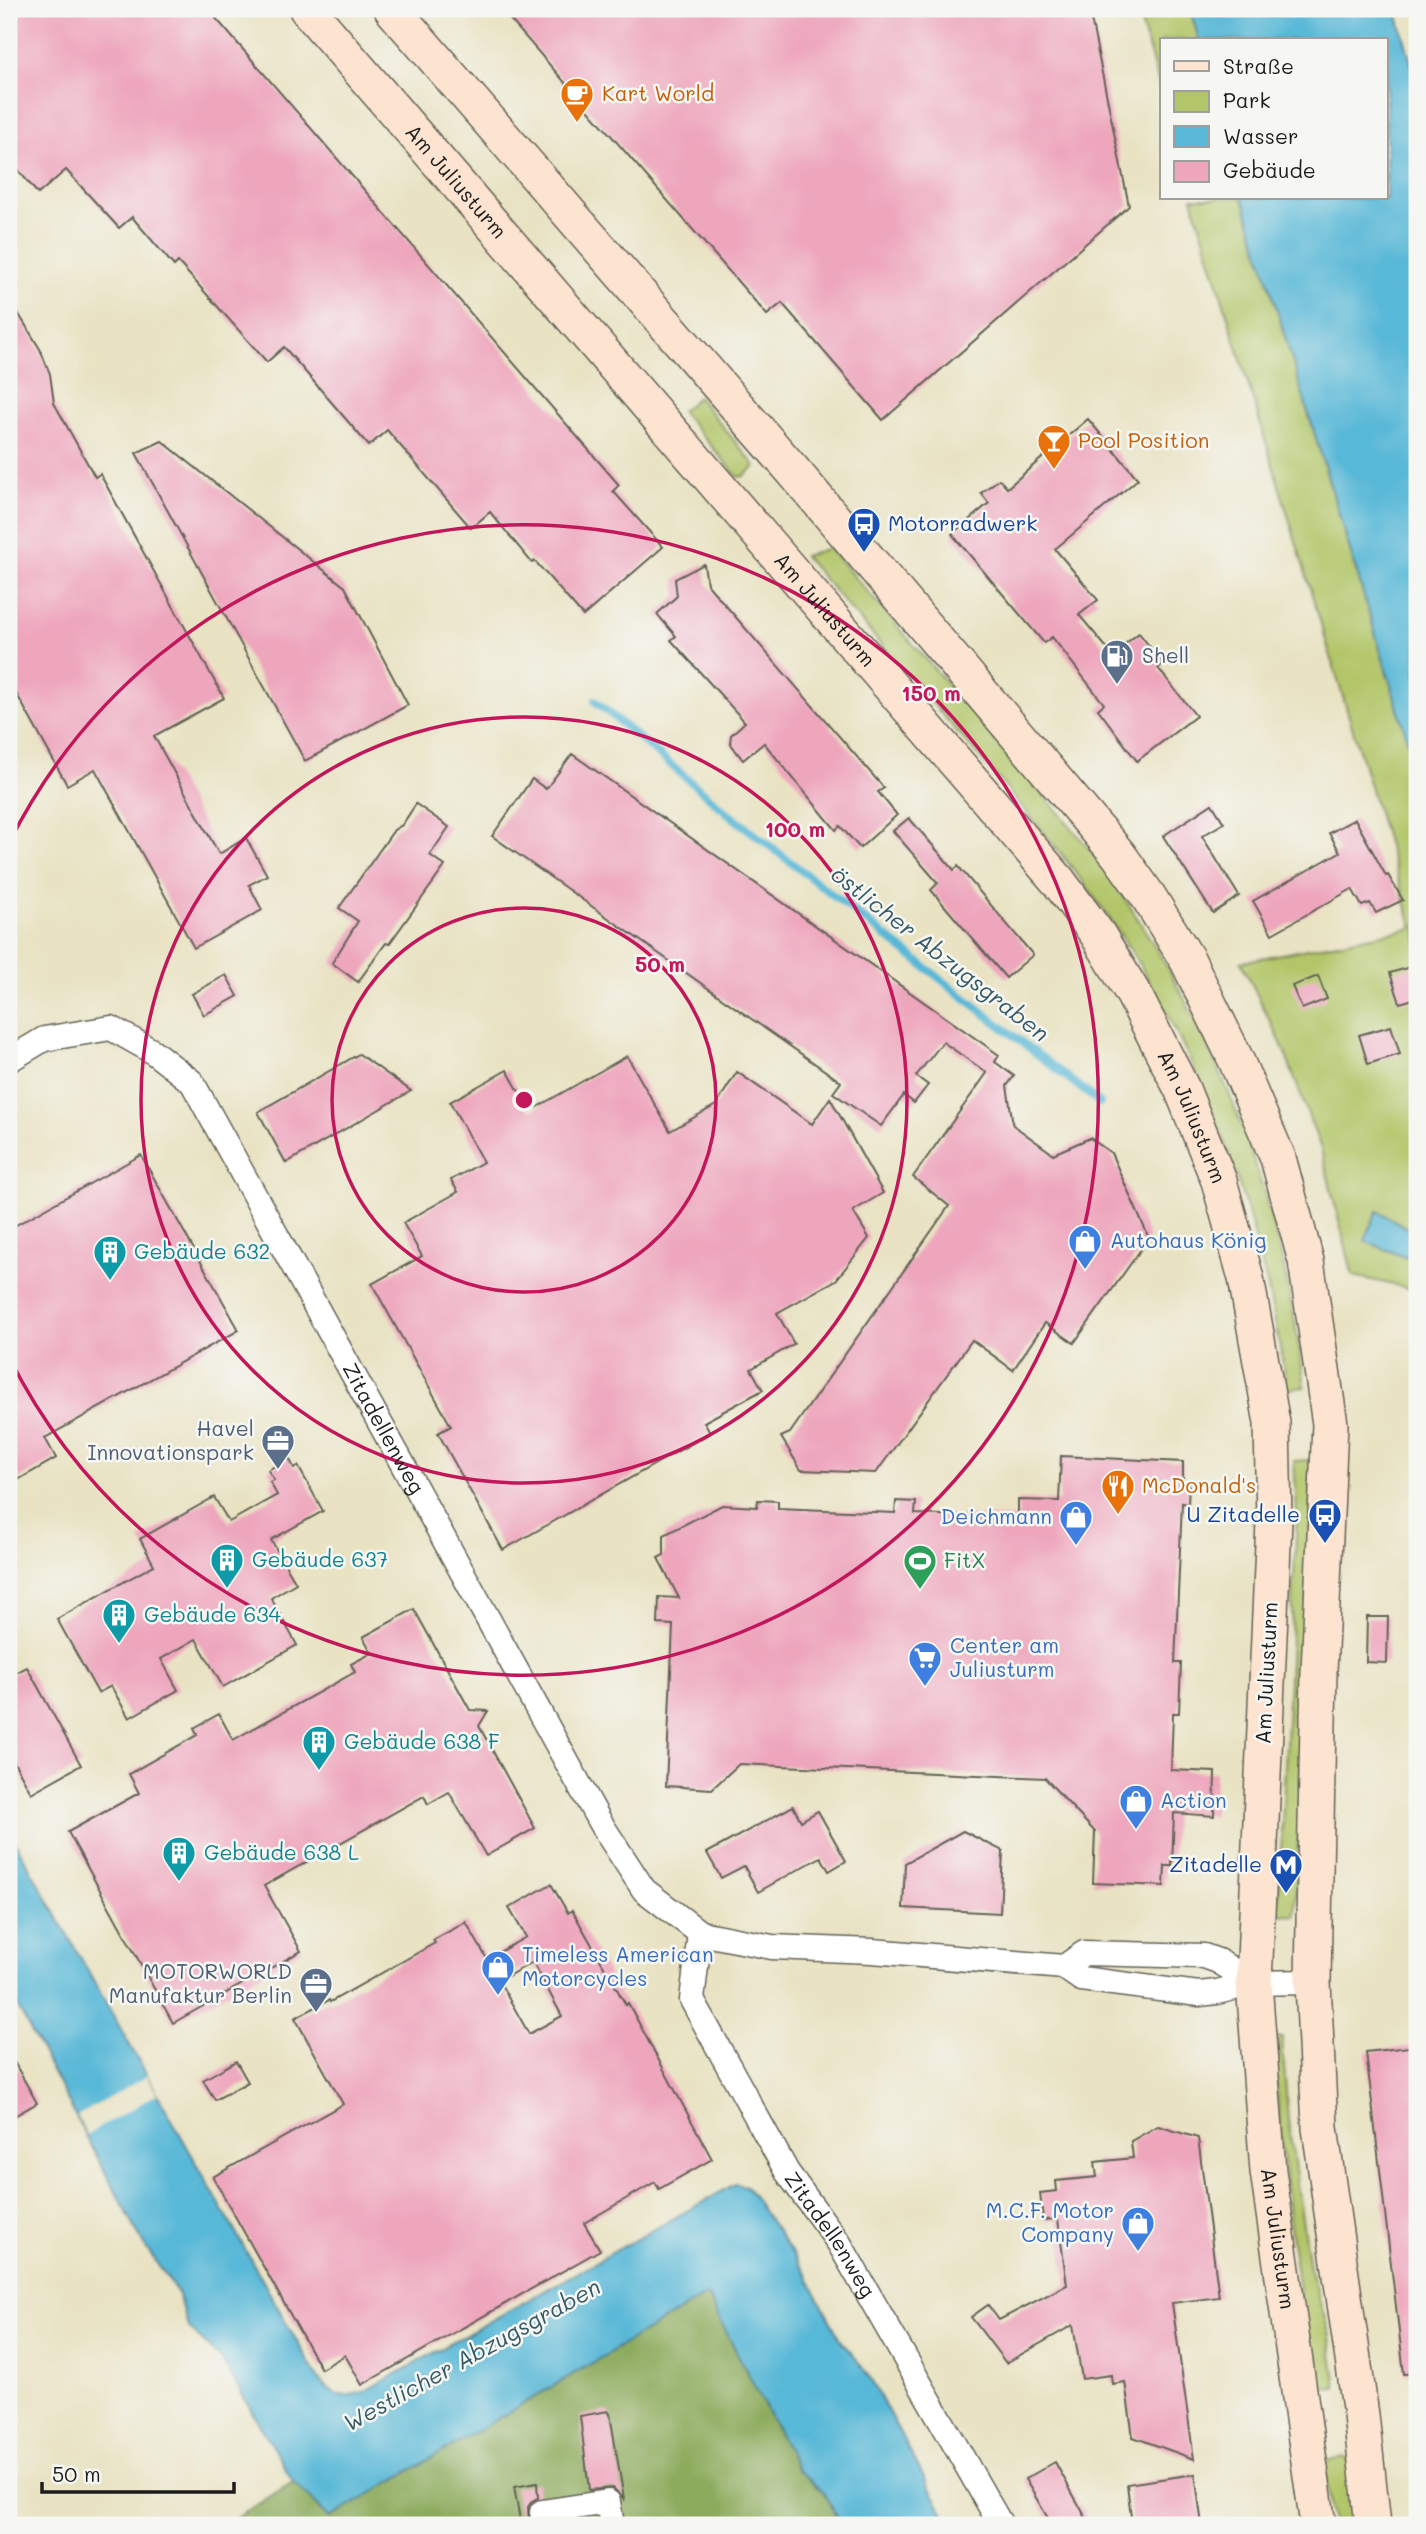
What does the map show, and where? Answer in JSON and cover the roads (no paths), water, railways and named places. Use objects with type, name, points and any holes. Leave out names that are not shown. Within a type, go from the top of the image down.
[{"type":"main road","name":"Am Juliusturm","points":[[307,9],[1059,882],[1098,935],[1134,995],[1182,1089],[1219,1181],[1246,1278],[1272,1423],[1274,1521],[1254,1983],[1268,2171],[1318,2525]]},
{"type":"main road","points":[[392,9],[794,472],[1118,854],[1148,896],[1188,961],[1236,1060],[1278,1158],[1306,1261],[1330,1424],[1319,1672],[1313,1982],[1320,2128],[1362,2415],[1373,2525]]},
{"type":"street","name":"Zitadellenweg","points":[[9,1060],[44,1039],[111,1028],[152,1051],[192,1082],[601,1824],[644,1890],[700,1933],[772,1947],[872,1951],[1064,1967],[1081,1979],[1199,1994],[1254,1983],[1313,1982]]},
{"type":"street","name":"Zitadellenweg","points":[[700,1933],[692,2000],[787,2172],[839,2243],[1001,2525]]},
{"type":"street","name":"Zitadellenweg","points":[[1064,1967],[1084,1953],[1204,1956],[1219,1961],[1254,1983]]},
{"type":"street","points":[[544,2525],[542,2512],[608,2502],[611,2525]]},
{"type":"water","points":[[1190,9],[1396,9],[1417,83],[1417,771],[1244,200],[1388,200],[1388,38],[1198,38]]},
{"type":"water","points":[[1377,1211],[1417,1233],[1417,1262],[1365,1241]]},
{"type":"water","name":"Westlicher Abzugsgraben","points":[[9,1831],[317,2377],[332,2392],[342,2396],[364,2392],[735,2184],[746,2186],[805,2272],[842,2343],[871,2380],[950,2525],[842,2525],[823,2492],[798,2470],[707,2295],[330,2518],[293,2482],[222,2360],[188,2327],[177,2292],[144,2245],[9,1990]]},
{"type":"waterway","name":"östlicher Abzugsgraben","points":[[595,701],[730,815],[1100,1103]]},
{"type":"place","name":"Kart World","points":[[577,124]]},
{"type":"place","name":"Pool Position","points":[[1054,471]]},
{"type":"place","name":"Motorradwerk","points":[[864,554]]},
{"type":"place","name":"Shell","points":[[1117,686]]},
{"type":"place","name":"Autohaus König","points":[[1085,1271]]},
{"type":"place","name":"Gebäude 632","points":[[110,1282]]},
{"type":"place","name":"Havel Innovationspark","points":[[278,1471]]},
{"type":"place","name":"McDonald's","points":[[1118,1516]]},
{"type":"place","name":"U Zitadelle","points":[[1325,1545]]},
{"type":"place","name":"Deichmann","points":[[1076,1547]]},
{"type":"place","name":"Gebäude 637","points":[[227,1590]]},
{"type":"place","name":"FitX","points":[[920,1591]]},
{"type":"place","name":"Gebäude 634","points":[[119,1645]]},
{"type":"place","name":"Center am Juliusturm","points":[[925,1688]]},
{"type":"place","name":"Gebäude 638 F","points":[[319,1772]]},
{"type":"place","name":"Action","points":[[1136,1831]]},
{"type":"place","name":"Gebäude 638 L","points":[[179,1883]]},
{"type":"place","name":"Zitadelle","points":[[1286,1895]]},
{"type":"place","name":"Timeless American Motorcycles","points":[[498,1997]]},
{"type":"place","name":"MOTORWORLD Manufaktur Berlin","points":[[316,2014]]},
{"type":"place","name":"M.C.F. Motor Company","points":[[1138,2253]]}]
